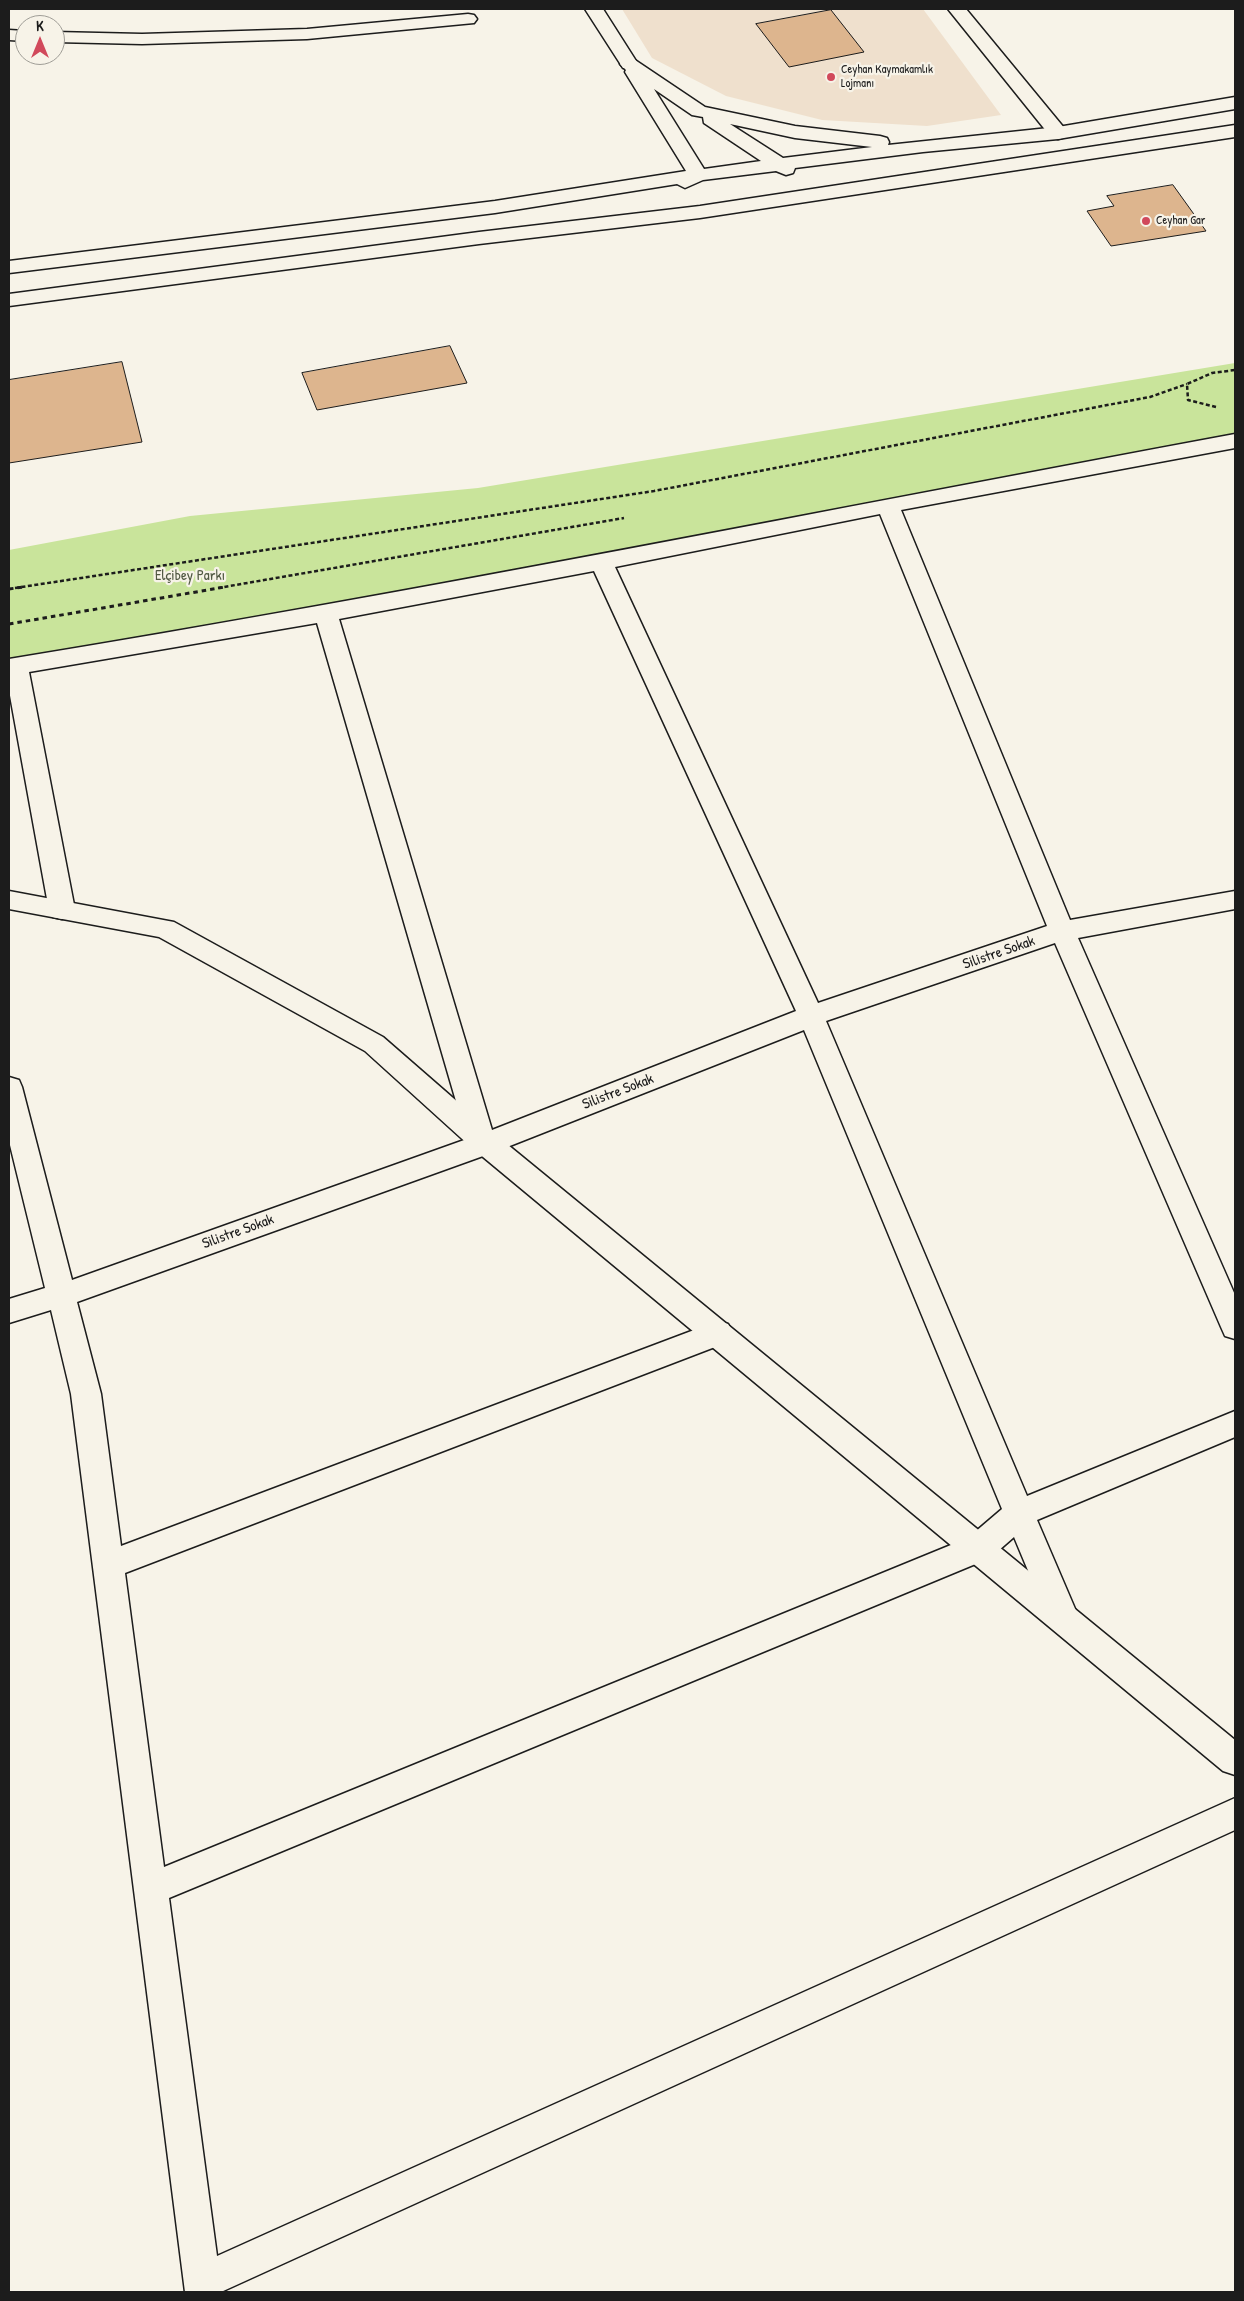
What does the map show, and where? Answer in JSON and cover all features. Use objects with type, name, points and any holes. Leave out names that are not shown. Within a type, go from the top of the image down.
[{"type":"street","points":[[594,9],[698,175]]},
{"type":"street","points":[[957,9],[1058,133]]},
{"type":"street","points":[[65,37],[142,40],[307,34],[468,19]]},
{"type":"street","points":[[629,64],[779,165],[797,175],[798,188],[784,199]]},
{"type":"street","points":[[9,266],[495,208],[698,175],[923,146],[1058,133],[1235,103]]},
{"type":"street","points":[[699,111],[795,132],[923,146]]},
{"type":"street","points":[[9,300],[479,238],[700,212],[1235,131]]},
{"type":"street","points":[[698,175],[677,186],[673,197],[687,208],[700,212]]},
{"type":"street","points":[[62,910],[12,666],[326,613],[602,563],[888,506],[1232,448]]},
{"type":"street","points":[[888,506],[1062,932],[1235,1327]]},
{"type":"street","points":[[602,563],[811,1016],[1063,1618]]},
{"type":"street","points":[[326,613],[484,1141]]},
{"type":"street","points":[[9,900],[164,929],[374,1044],[484,1141],[1235,1760]]},
{"type":"street","name":"Silistre Sokak","points":[[9,1310],[62,1295],[484,1141],[811,1016],[1062,932],[1235,900]]},
{"type":"street","points":[[9,1087],[86,1394],[203,2287],[1235,1814]]},
{"type":"street","points":[[109,1564],[718,1333]]},
{"type":"street","points":[[151,1889],[978,1548],[1019,1514],[1235,1424]]},
{"type":"path","points":[[9,589],[654,491],[1150,397],[1212,373],[1235,370]]},
{"type":"path","points":[[1187,384],[1188,400],[1218,408]]},
{"type":"path","points":[[9,624],[631,517]]},
{"type":"shaded area","name":"Ceyhan Kaymakamlık Lojmanı","points":[[622,9],[923,9],[1001,115],[927,126],[822,120],[726,96],[652,58]]},
{"type":"green space","name":"Elçibey Parkı","points":[[1235,363],[1235,441],[326,613],[9,667],[9,550],[190,516],[478,488]]},
{"type":"building","name":"Ceyhan Kaymakamlık Lojmanı","points":[[831,10],[864,52],[789,67],[756,24]]},
{"type":"building","name":"Ceyhan Gar","points":[[1173,185],[1206,231],[1111,246],[1087,211],[1114,206],[1107,196]]},
{"type":"building","points":[[450,346],[467,383],[317,410],[302,373]]},
{"type":"building","points":[[122,362],[142,442],[9,463],[9,380]]},
{"type":"place","name":"Ceyhan Kaymakamlık Lojmanı","points":[[831,77]]},
{"type":"place","name":"Ceyhan Gar","points":[[1146,221]]}]
